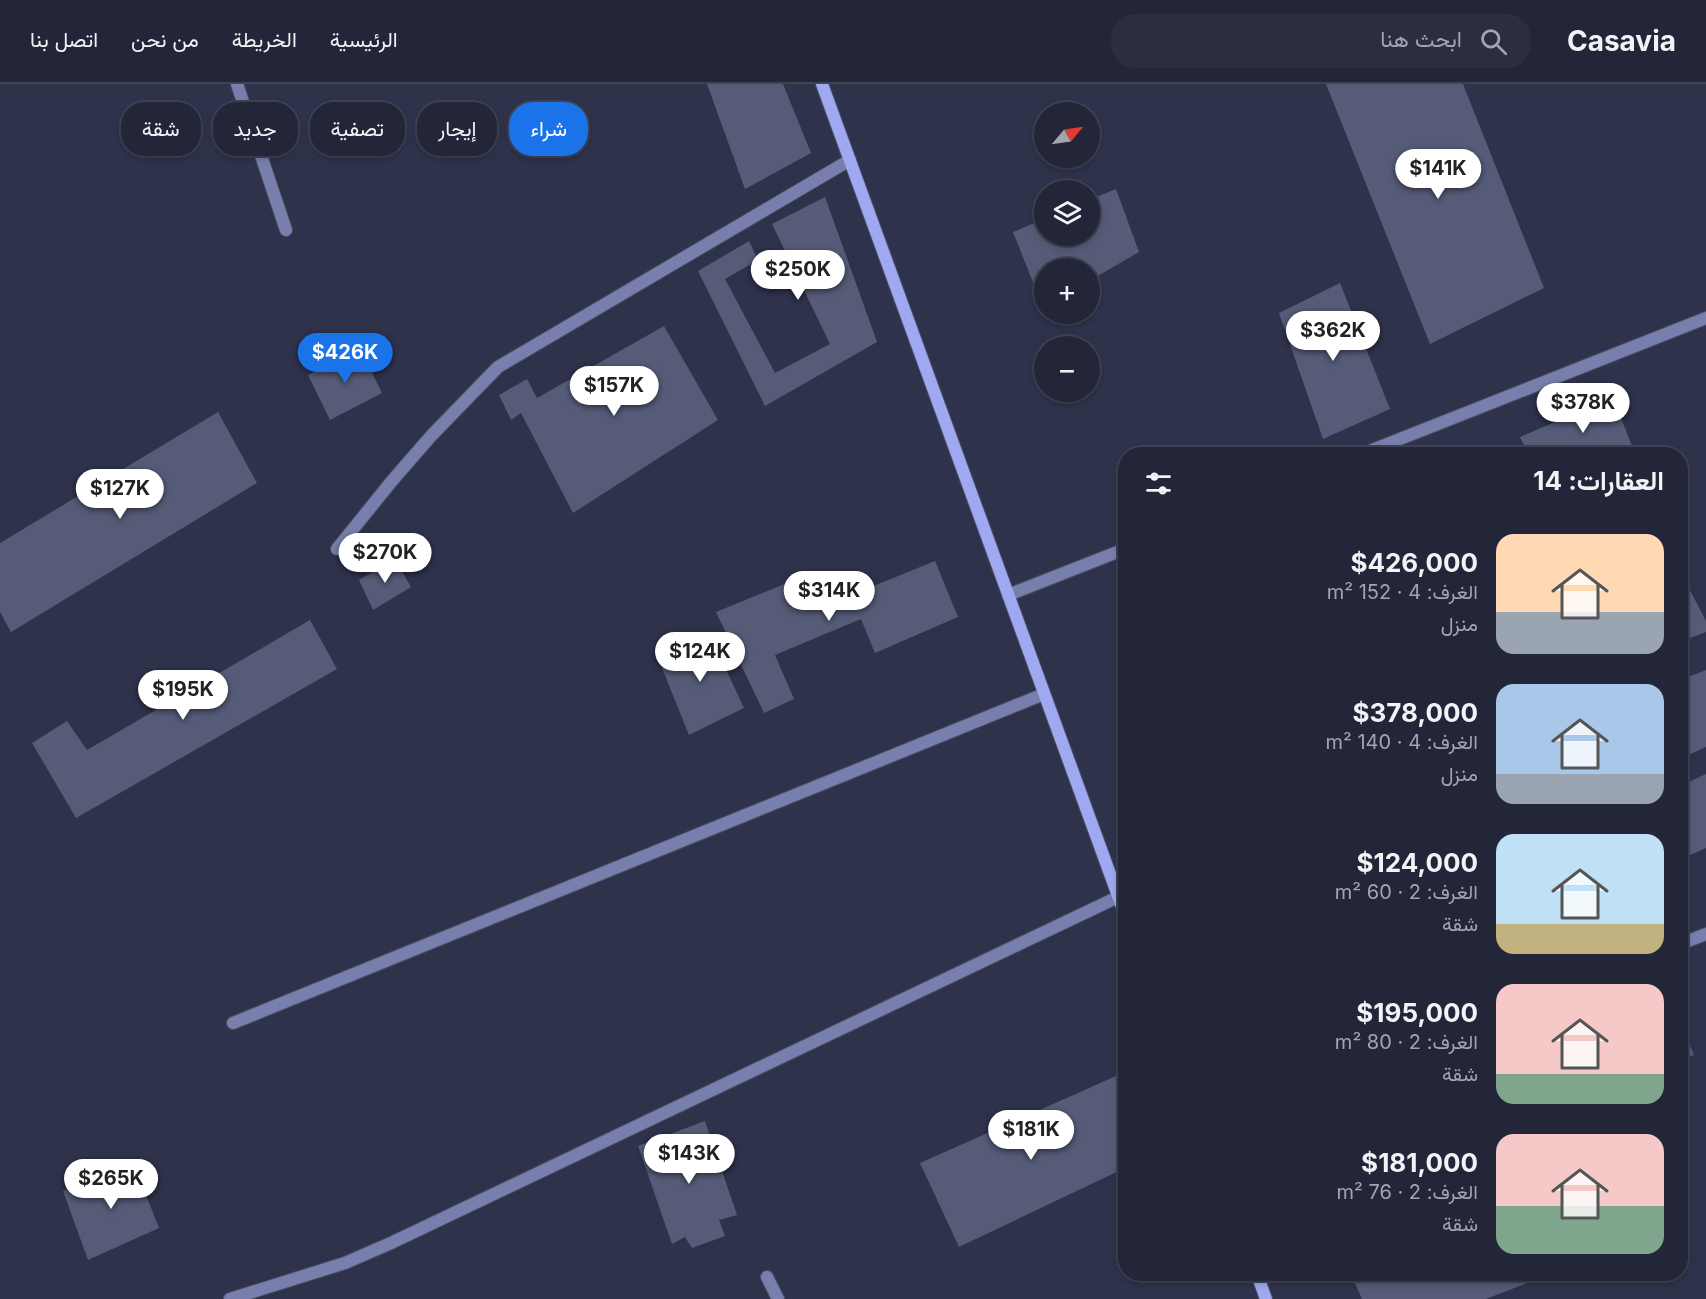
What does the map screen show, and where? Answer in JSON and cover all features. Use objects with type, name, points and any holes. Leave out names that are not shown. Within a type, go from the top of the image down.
[{"type":"street","points":[[237,84],[286,230]]},
{"type":"street","points":[[230,1299],[345,1263],[391,1243],[1118,897],[822,84]]},
{"type":"street","points":[[337,549],[431,436],[498,367],[850,160]]},
{"type":"street","points":[[1380,447],[1706,318]]},
{"type":"street","points":[[1008,595],[1118,552]]},
{"type":"street","points":[[233,1023],[1044,694]]},
{"type":"street","points":[[1688,941],[1706,934]]},
{"type":"street","points":[[767,1278],[778,1299]]},
{"type":"street","points":[[1260,1281],[1266,1299]]},
{"type":"building","points":[[707,84],[783,84],[811,153],[745,189]]},
{"type":"building","points":[[1326,84],[1463,84],[1544,288],[1430,344]]},
{"type":"building","points":[[1116,189],[1139,252],[1100,275],[1100,258],[1034,258],[1034,285],[1013,232],[1034,223],[1034,246],[1100,246],[1100,196]]},
{"type":"building","points":[[825,197],[877,342],[765,406],[698,271],[749,241],[758,260],[725,279],[775,373],[830,344],[772,224]]},
{"type":"building","points":[[1340,283],[1390,409],[1323,439],[1279,313]]},
{"type":"building","points":[[664,326],[718,420],[573,513],[521,413],[511,420],[499,395],[527,379],[537,398]]},
{"type":"building","points":[[360,348],[382,393],[330,420],[308,375]]},
{"type":"building","points":[[1613,397],[1632,447],[1525,447],[1520,437]]},
{"type":"building","points":[[218,412],[257,483],[11,632],[0,612],[0,543]]},
{"type":"building","points":[[395,559],[411,587],[373,610],[359,580]]},
{"type":"building","points":[[935,561],[958,617],[875,653],[861,619],[775,655],[794,699],[764,713],[716,612],[799,578],[810,597],[845,584],[849,596]]},
{"type":"building","points":[[1688,586],[1706,621],[1706,632],[1688,639]]},
{"type":"building","points":[[310,620],[337,669],[76,818],[32,743],[67,721],[87,750]]},
{"type":"building","points":[[710,635],[744,708],[689,735],[656,653]]},
{"type":"building","points":[[1706,670],[1706,747],[1688,755],[1688,677]]},
{"type":"building","points":[[1706,774],[1706,848],[1690,855],[1688,850],[1688,782]]},
{"type":"building","points":[[1688,1040],[1694,1055],[1688,1057]]},
{"type":"building","points":[[1118,1075],[1118,1171],[959,1247],[920,1163]]},
{"type":"building","points":[[705,1121],[737,1215],[719,1220],[725,1236],[692,1248],[685,1237],[672,1244],[638,1146]]},
{"type":"building","points":[[133,1162],[159,1228],[88,1260],[63,1191]]},
{"type":"building","points":[[1354,1281],[1532,1281],[1486,1299],[1362,1299]]}]
